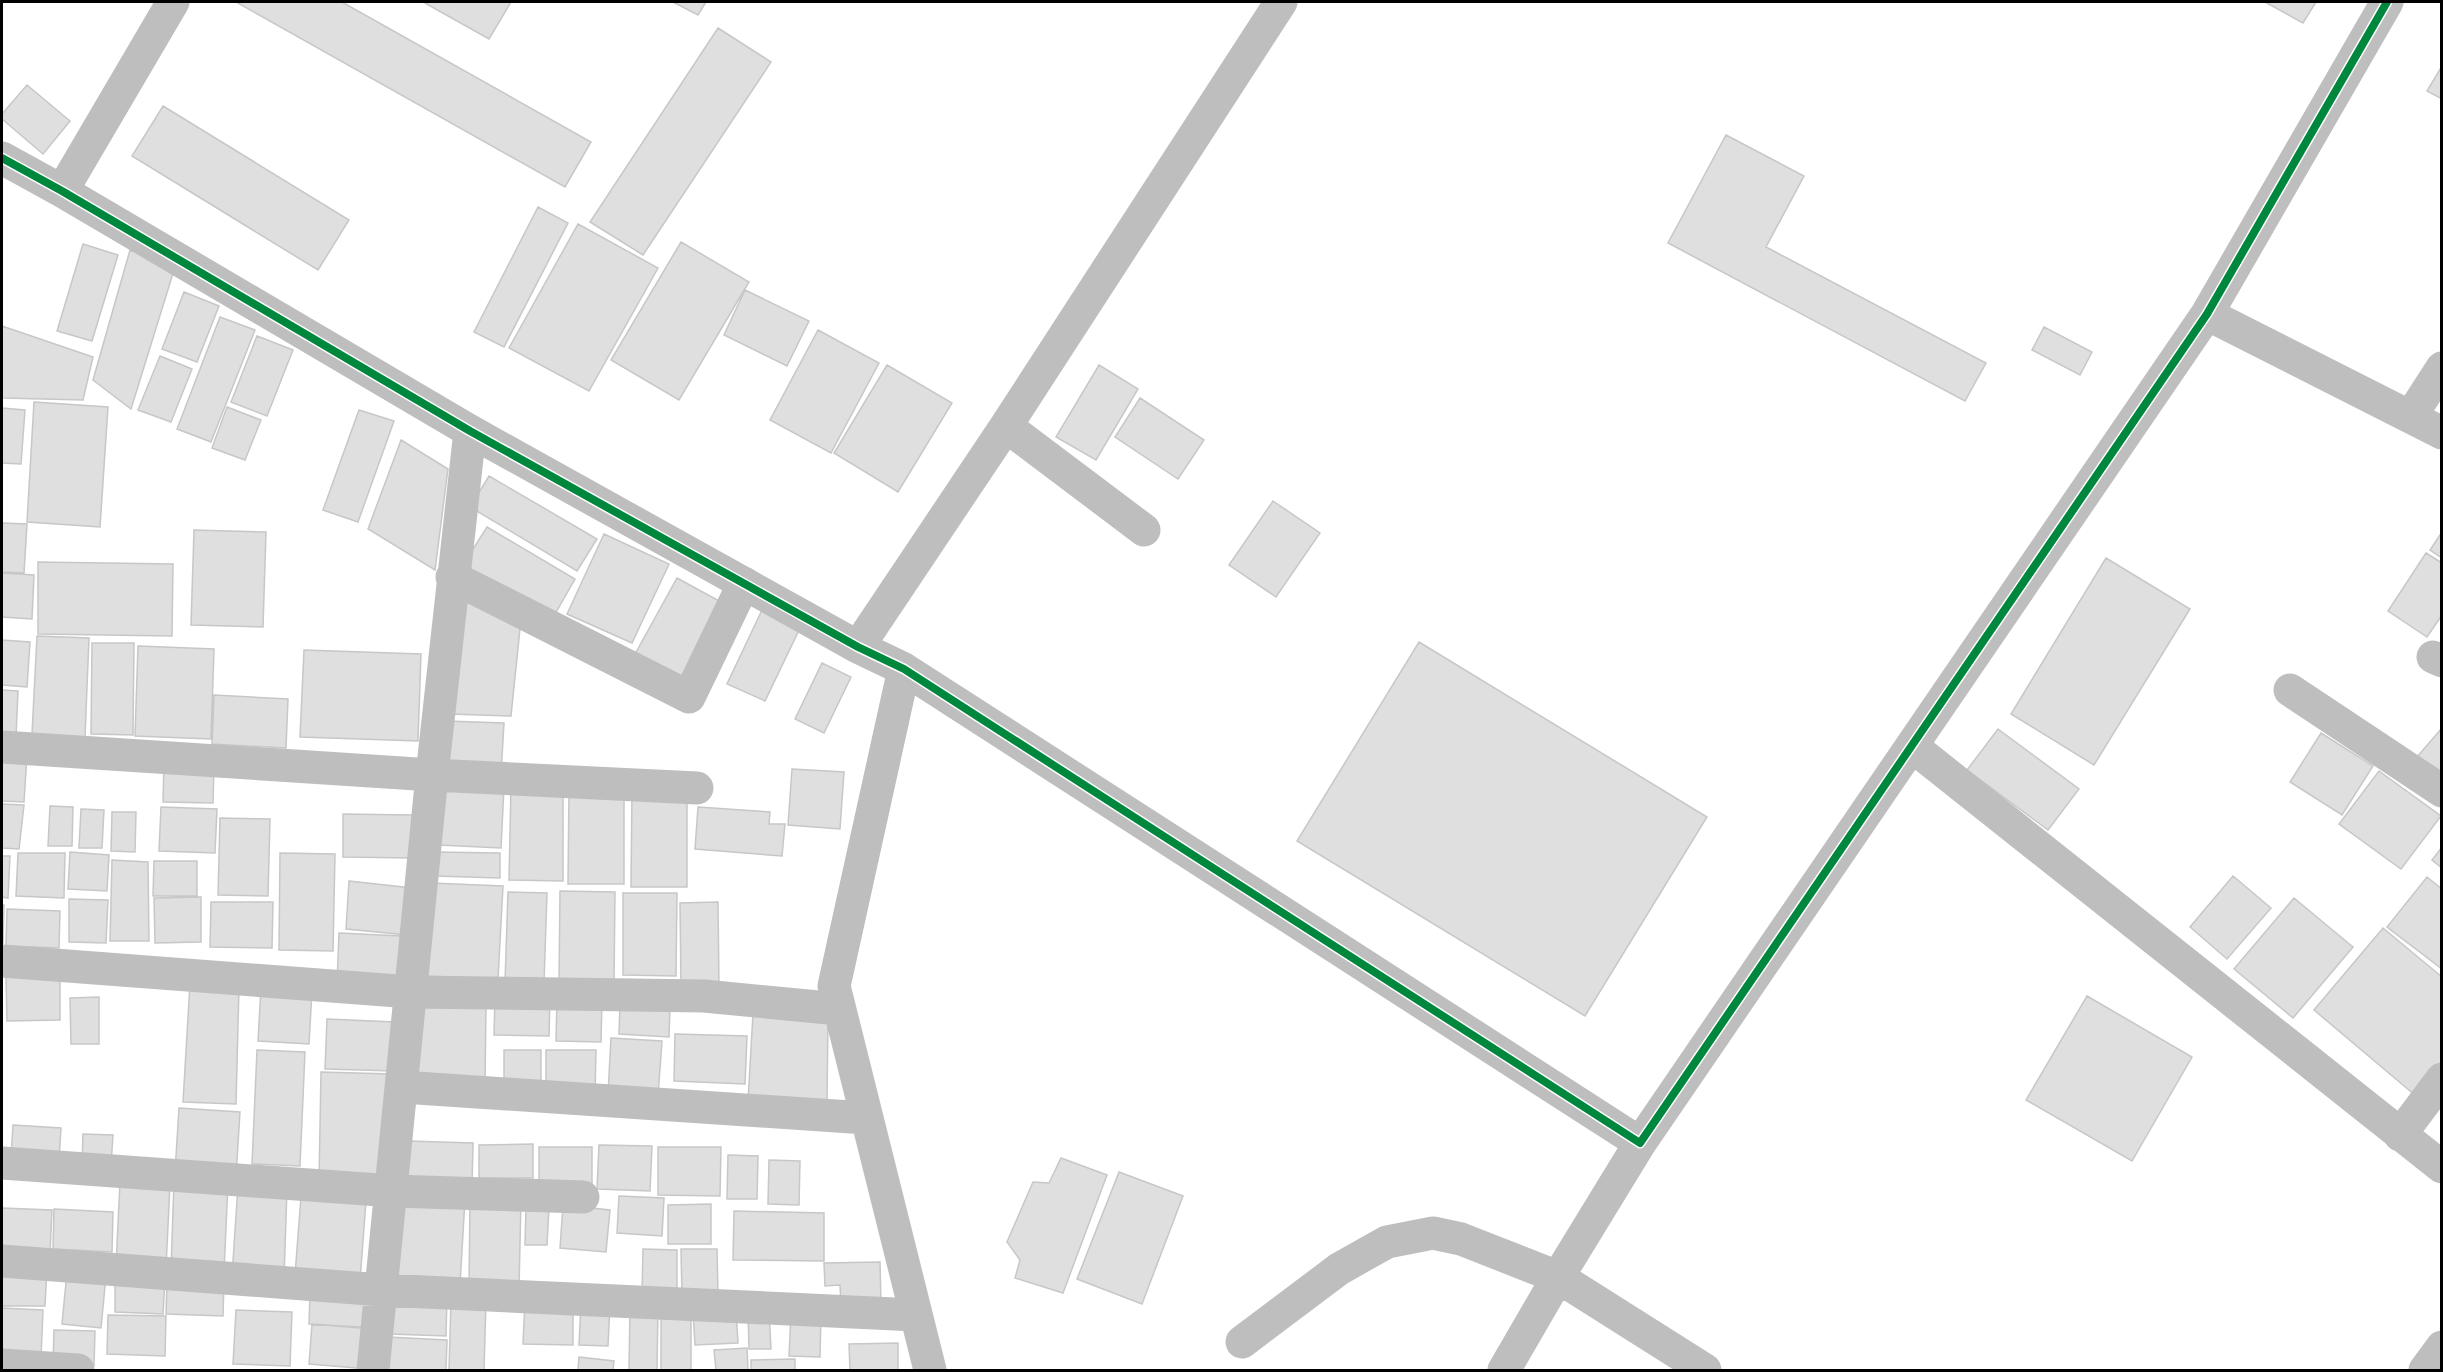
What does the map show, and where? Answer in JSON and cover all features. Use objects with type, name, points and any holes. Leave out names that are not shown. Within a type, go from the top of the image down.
[{"type":"street","points":[[62,191],[173,2]]},
{"type":"street","points":[[858,647],[1006,426],[1281,2]]},
{"type":"street","points":[[1504,1371],[1557,1277],[1640,1143],[2207,314],[2387,2]]},
{"type":"street","points":[[2,158],[470,431],[858,647],[904,669],[1640,1143]]},
{"type":"street","points":[[2207,314],[2442,433]]},
{"type":"street","points":[[2411,416],[2442,368]]},
{"type":"street","points":[[1006,426],[1144,530]]},
{"type":"street","points":[[373,1371],[393,1191],[452,577],[470,431]]},
{"type":"street","points":[[452,577],[689,698],[744,583]]},
{"type":"street","points":[[904,669],[834,986],[930,1371]]},
{"type":"street","points":[[2290,690],[2442,791]]},
{"type":"street","points":[[2,747],[432,775],[697,788]]},
{"type":"street","points":[[1912,747],[2442,1167]]},
{"type":"street","points":[[2,961],[411,992],[704,996],[839,1009]]},
{"type":"street","points":[[2400,1135],[2442,1079]]},
{"type":"street","points":[[402,1087],[866,1118]]},
{"type":"street","points":[[2,1162],[393,1191],[583,1197]]},
{"type":"street","points":[[1242,1342],[1339,1269],[1387,1242],[1433,1233],[1461,1239],[1557,1277],[1705,1371]]},
{"type":"street","points":[[2,1261],[382,1290],[916,1315]]},
{"type":"street","points":[[2425,1371],[2442,1347]]},
{"type":"street","points":[[2,1365],[78,1371]]},
{"type":"building","points":[[236,2],[342,2],[591,142],[565,187]]},
{"type":"building","points":[[423,2],[511,2],[489,39]]},
{"type":"building","points":[[673,2],[706,2],[698,15]]},
{"type":"building","points":[[2265,2],[2316,2],[2303,23]]},
{"type":"building","points":[[718,28],[771,62],[643,255],[590,222]]},
{"type":"building","points":[[2442,66],[2442,99],[2427,91]]},
{"type":"building","points":[[27,85],[70,121],[43,154],[2,119],[2,114]]},
{"type":"building","points":[[163,106],[349,220],[318,270],[132,156]]},
{"type":"building","points":[[1726,135],[1804,176],[1766,247],[1986,363],[1965,401],[1668,243]]},
{"type":"building","points":[[538,207],[568,223],[504,347],[474,332]]},
{"type":"building","points":[[578,224],[658,268],[589,391],[509,348]]},
{"type":"building","points":[[681,242],[749,282],[679,400],[611,360]]},
{"type":"building","points":[[83,244],[118,255],[92,341],[57,331]]},
{"type":"building","points":[[130,250],[175,267],[131,409],[93,380]]},
{"type":"building","points":[[745,290],[809,321],[787,366],[724,335]]},
{"type":"building","points":[[184,292],[219,306],[197,362],[162,349]]},
{"type":"building","points":[[220,317],[255,330],[211,442],[177,429]]},
{"type":"building","points":[[2,326],[93,357],[83,400],[2,398]]},
{"type":"building","points":[[2044,327],[2092,352],[2080,375],[2032,350]]},
{"type":"building","points":[[818,330],[879,363],[831,453],[770,420]]},
{"type":"building","points":[[257,336],[293,350],[267,416],[231,402]]},
{"type":"building","points":[[160,356],[192,369],[171,422],[138,410]]},
{"type":"building","points":[[887,365],[952,403],[898,492],[834,453]]},
{"type":"building","points":[[1099,365],[1138,389],[1096,460],[1056,437]]},
{"type":"building","points":[[1140,398],[1204,440],[1178,479],[1115,437]]},
{"type":"building","points":[[34,402],[108,407],[100,527],[27,522]]},
{"type":"building","points":[[227,407],[261,420],[245,460],[212,448]]},
{"type":"building","points":[[2,408],[25,410],[21,464],[2,463]]},
{"type":"building","points":[[359,410],[394,421],[358,522],[323,510]]},
{"type":"building","points":[[401,440],[448,469],[435,570],[368,529]]},
{"type":"building","points":[[489,476],[597,539],[577,571],[470,507]]},
{"type":"building","points":[[1273,501],[1320,533],[1276,597],[1229,565]]},
{"type":"building","points":[[2,523],[27,524],[24,573],[2,572]]},
{"type":"building","points":[[487,527],[575,579],[551,621],[461,568]]},
{"type":"building","points":[[194,530],[266,532],[263,627],[191,625]]},
{"type":"building","points":[[2442,532],[2442,558],[2430,550]]},
{"type":"building","points":[[604,534],[669,564],[632,643],[567,614]]},
{"type":"building","points":[[2426,553],[2442,563],[2442,615],[2427,637],[2388,611]]},
{"type":"building","points":[[2106,558],[2190,609],[2094,765],[2011,714]]},
{"type":"building","points":[[38,562],[173,564],[172,636],[38,634]]},
{"type":"building","points":[[2,573],[34,575],[32,619],[2,617]]},
{"type":"building","points":[[677,578],[723,603],[680,681],[634,656]]},
{"type":"building","points":[[461,585],[521,619],[511,716],[449,714]]},
{"type":"building","points":[[763,608],[801,626],[765,701],[727,684]]},
{"type":"building","points":[[37,636],[89,638],[85,737],[32,734]]},
{"type":"building","points":[[2,640],[30,642],[27,687],[2,685]]},
{"type":"building","points":[[1419,642],[1707,817],[1585,1016],[1297,841]]},
{"type":"building","points":[[92,643],[134,643],[133,735],[91,734]]},
{"type":"building","points":[[138,646],[214,649],[211,739],[135,736]]},
{"type":"building","points":[[304,650],[421,654],[418,741],[300,737]]},
{"type":"building","points":[[822,663],[851,677],[824,733],[795,719]]},
{"type":"building","points":[[2,690],[18,691],[16,736],[2,735]]},
{"type":"building","points":[[214,695],[288,699],[286,748],[212,744]]},
{"type":"building","points":[[446,721],[504,723],[501,774],[444,772]]},
{"type":"building","points":[[2442,728],[2442,778],[2417,757]]},
{"type":"building","points":[[1998,729],[2079,789],[2048,830],[1967,770]]},
{"type":"building","points":[[2321,733],[2373,766],[2342,815],[2290,782]]},
{"type":"building","points":[[2,752],[27,755],[24,802],[2,801]]},
{"type":"building","points":[[164,762],[214,766],[213,803],[163,802]]},
{"type":"building","points":[[792,769],[844,772],[840,829],[788,825]]},
{"type":"building","points":[[2379,771],[2441,816],[2401,869],[2339,824]]},
{"type":"building","points":[[440,785],[504,787],[501,848],[439,845]]},
{"type":"building","points":[[511,787],[563,788],[563,881],[509,880]]},
{"type":"building","points":[[569,788],[624,790],[624,884],[568,884]]},
{"type":"building","points":[[632,791],[687,795],[687,887],[631,887]]},
{"type":"building","points":[[2,804],[24,805],[19,849],[2,848]]},
{"type":"building","points":[[50,806],[73,807],[72,846],[48,846]]},
{"type":"building","points":[[161,807],[217,809],[215,853],[159,851]]},
{"type":"building","points":[[698,807],[770,812],[769,824],[785,824],[782,856],[695,849]]},
{"type":"building","points":[[81,809],[104,810],[102,848],[79,848]]},
{"type":"building","points":[[112,812],[136,812],[135,852],[111,851]]},
{"type":"building","points":[[343,814],[412,815],[411,858],[343,857]]},
{"type":"building","points":[[220,818],[270,819],[268,896],[218,895]]},
{"type":"building","points":[[2442,847],[2442,868],[2432,860]]},
{"type":"building","points":[[70,852],[109,855],[107,891],[68,889]]},
{"type":"building","points":[[434,852],[500,853],[500,878],[434,876]]},
{"type":"building","points":[[18,853],[65,853],[64,898],[16,896]]},
{"type":"building","points":[[280,853],[335,854],[333,951],[279,950]]},
{"type":"building","points":[[2,856],[10,856],[8,898],[2,897]]},
{"type":"building","points":[[112,860],[148,862],[149,941],[110,941]]},
{"type":"building","points":[[154,861],[197,861],[197,896],[153,896]]},
{"type":"building","points":[[2233,876],[2271,908],[2227,959],[2190,927]]},
{"type":"building","points":[[2427,877],[2442,889],[2442,969],[2387,927]]},
{"type":"building","points":[[349,881],[412,888],[407,935],[346,929]]},
{"type":"building","points":[[431,883],[503,886],[498,979],[426,976]]},
{"type":"building","points":[[560,891],[615,892],[614,984],[559,984]]},
{"type":"building","points":[[508,892],[547,893],[544,983],[505,982]]},
{"type":"building","points":[[623,893],[677,893],[676,976],[623,975]]},
{"type":"building","points":[[201,897],[201,942],[155,943],[154,898]]},
{"type":"building","points":[[2294,898],[2353,947],[2293,1018],[2234,969]]},
{"type":"building","points":[[69,899],[108,900],[106,943],[69,942]]},
{"type":"building","points":[[211,902],[273,902],[272,948],[210,947]]},
{"type":"building","points":[[718,902],[719,986],[681,987],[680,903]]},
{"type":"building","points":[[2,905],[4,905],[3,943],[2,943]]},
{"type":"building","points":[[7,909],[60,911],[59,948],[6,946]]},
{"type":"building","points":[[2383,928],[2442,977],[2442,1066],[2416,1096],[2314,1010]]},
{"type":"building","points":[[339,933],[401,936],[399,985],[337,983]]},
{"type":"building","points":[[60,976],[60,1020],[7,1021],[6,977]]},
{"type":"building","points":[[190,984],[239,987],[236,1104],[183,1102]]},
{"type":"building","points":[[261,988],[312,991],[309,1044],[258,1041]]},
{"type":"building","points":[[495,996],[550,997],[549,1036],[494,1035]]},
{"type":"building","points":[[2087,996],[2192,1057],[2132,1161],[2026,1100]]},
{"type":"building","points":[[99,997],[99,1044],[71,1044],[70,998]]},
{"type":"building","points":[[557,999],[602,1000],[601,1042],[556,1041]]},
{"type":"building","points":[[416,1004],[486,1005],[485,1085],[415,1083]]},
{"type":"building","points":[[620,1004],[670,1007],[669,1037],[619,1034]]},
{"type":"building","points":[[753,1014],[828,1014],[827,1107],[748,1101]]},
{"type":"building","points":[[327,1019],[395,1022],[393,1071],[325,1069]]},
{"type":"building","points":[[675,1034],[747,1036],[745,1084],[674,1081]]},
{"type":"building","points":[[611,1038],[662,1041],[658,1096],[608,1094]]},
{"type":"building","points":[[257,1050],[305,1052],[300,1166],[252,1164]]},
{"type":"building","points":[[504,1050],[541,1050],[541,1086],[504,1085]]},
{"type":"building","points":[[546,1050],[596,1050],[595,1095],[546,1095]]},
{"type":"building","points":[[321,1072],[391,1074],[388,1182],[319,1181]]},
{"type":"building","points":[[179,1108],[240,1112],[236,1176],[175,1172]]},
{"type":"building","points":[[13,1125],[61,1128],[59,1160],[11,1157]]},
{"type":"building","points":[[83,1134],[113,1135],[111,1165],[82,1165]]},
{"type":"building","points":[[408,1141],[473,1143],[472,1186],[407,1186]]},
{"type":"building","points":[[533,1144],[533,1178],[479,1178],[479,1145]]},
{"type":"building","points":[[599,1145],[652,1146],[650,1191],[597,1189]]},
{"type":"building","points":[[539,1147],[592,1147],[592,1184],[539,1184]]},
{"type":"building","points":[[658,1147],[721,1147],[720,1196],[658,1195]]},
{"type":"building","points":[[728,1155],[758,1156],[757,1199],[727,1199]]},
{"type":"building","points":[[1061,1158],[1107,1175],[1063,1293],[1015,1278],[1020,1260],[1007,1242],[1033,1182],[1049,1183]]},
{"type":"building","points":[[769,1160],[800,1161],[799,1205],[768,1204]]},
{"type":"building","points":[[1119,1172],[1183,1196],[1142,1304],[1077,1279]]},
{"type":"building","points":[[174,1181],[228,1183],[224,1272],[171,1270]]},
{"type":"building","points":[[120,1182],[170,1184],[166,1268],[116,1266]]},
{"type":"building","points":[[238,1186],[287,1189],[284,1278],[232,1276]]},
{"type":"building","points":[[402,1195],[465,1199],[460,1285],[397,1282]]},
{"type":"building","points":[[619,1196],[664,1198],[662,1236],[617,1233]]},
{"type":"building","points":[[301,1197],[366,1201],[360,1281],[295,1275]]},
{"type":"building","points":[[470,1198],[521,1199],[519,1289],[469,1289]]},
{"type":"building","points":[[711,1204],[711,1244],[668,1244],[668,1205]]},
{"type":"building","points":[[563,1205],[610,1210],[606,1252],[560,1248]]},
{"type":"building","points":[[526,1207],[549,1207],[547,1245],[525,1245]]},
{"type":"building","points":[[2,1208],[52,1210],[50,1253],[2,1251]]},
{"type":"building","points":[[54,1209],[113,1212],[112,1252],[53,1249]]},
{"type":"building","points":[[734,1211],[824,1213],[824,1261],[733,1260]]},
{"type":"building","points":[[643,1249],[677,1250],[677,1294],[642,1294]]},
{"type":"building","points":[[681,1249],[717,1249],[718,1294],[682,1295]]},
{"type":"building","points":[[880,1262],[881,1305],[841,1305],[840,1285],[825,1286],[824,1263]]},
{"type":"building","points":[[2,1267],[47,1268],[45,1306],[2,1306]]},
{"type":"building","points":[[67,1272],[106,1276],[101,1328],[62,1324]]},
{"type":"building","points":[[115,1278],[165,1280],[163,1314],[115,1312]]},
{"type":"building","points":[[167,1282],[224,1282],[223,1316],[166,1314]]},
{"type":"building","points":[[393,1293],[447,1296],[446,1336],[390,1334]]},
{"type":"building","points":[[310,1294],[376,1298],[375,1328],[309,1324]]},
{"type":"building","points":[[451,1300],[486,1301],[484,1370],[449,1370]]},
{"type":"building","points":[[525,1301],[573,1302],[573,1345],[523,1344]]},
{"type":"building","points":[[581,1303],[610,1305],[608,1346],[579,1345]]},
{"type":"building","points":[[630,1306],[658,1307],[657,1370],[629,1370]]},
{"type":"building","points":[[2,1308],[43,1310],[41,1358],[2,1356]]},
{"type":"building","points":[[661,1309],[691,1310],[691,1370],[661,1370]]},
{"type":"building","points":[[236,1310],[292,1312],[290,1366],[233,1364]]},
{"type":"building","points":[[736,1310],[738,1343],[695,1345],[693,1312]]},
{"type":"building","points":[[769,1311],[771,1349],[749,1349],[748,1312]]},
{"type":"building","points":[[791,1314],[821,1315],[820,1357],[789,1356]]},
{"type":"building","points":[[108,1315],[166,1316],[165,1356],[107,1354]]},
{"type":"building","points":[[312,1324],[372,1329],[368,1369],[309,1364]]},
{"type":"building","points":[[54,1330],[95,1331],[94,1366],[53,1364]]},
{"type":"building","points":[[388,1337],[447,1340],[446,1370],[387,1370]]},
{"type":"building","points":[[898,1343],[898,1370],[850,1370],[849,1344]]},
{"type":"building","points":[[747,1348],[748,1370],[716,1370],[714,1350]]},
{"type":"building","points":[[579,1357],[614,1361],[613,1370],[578,1370]]},
{"type":"building","points":[[795,1359],[795,1370],[751,1370],[751,1360]]},
{"type":"cycle path","points":[[2,158],[470,431],[858,647],[904,669],[1640,1143],[2207,314],[2387,2]]}]
